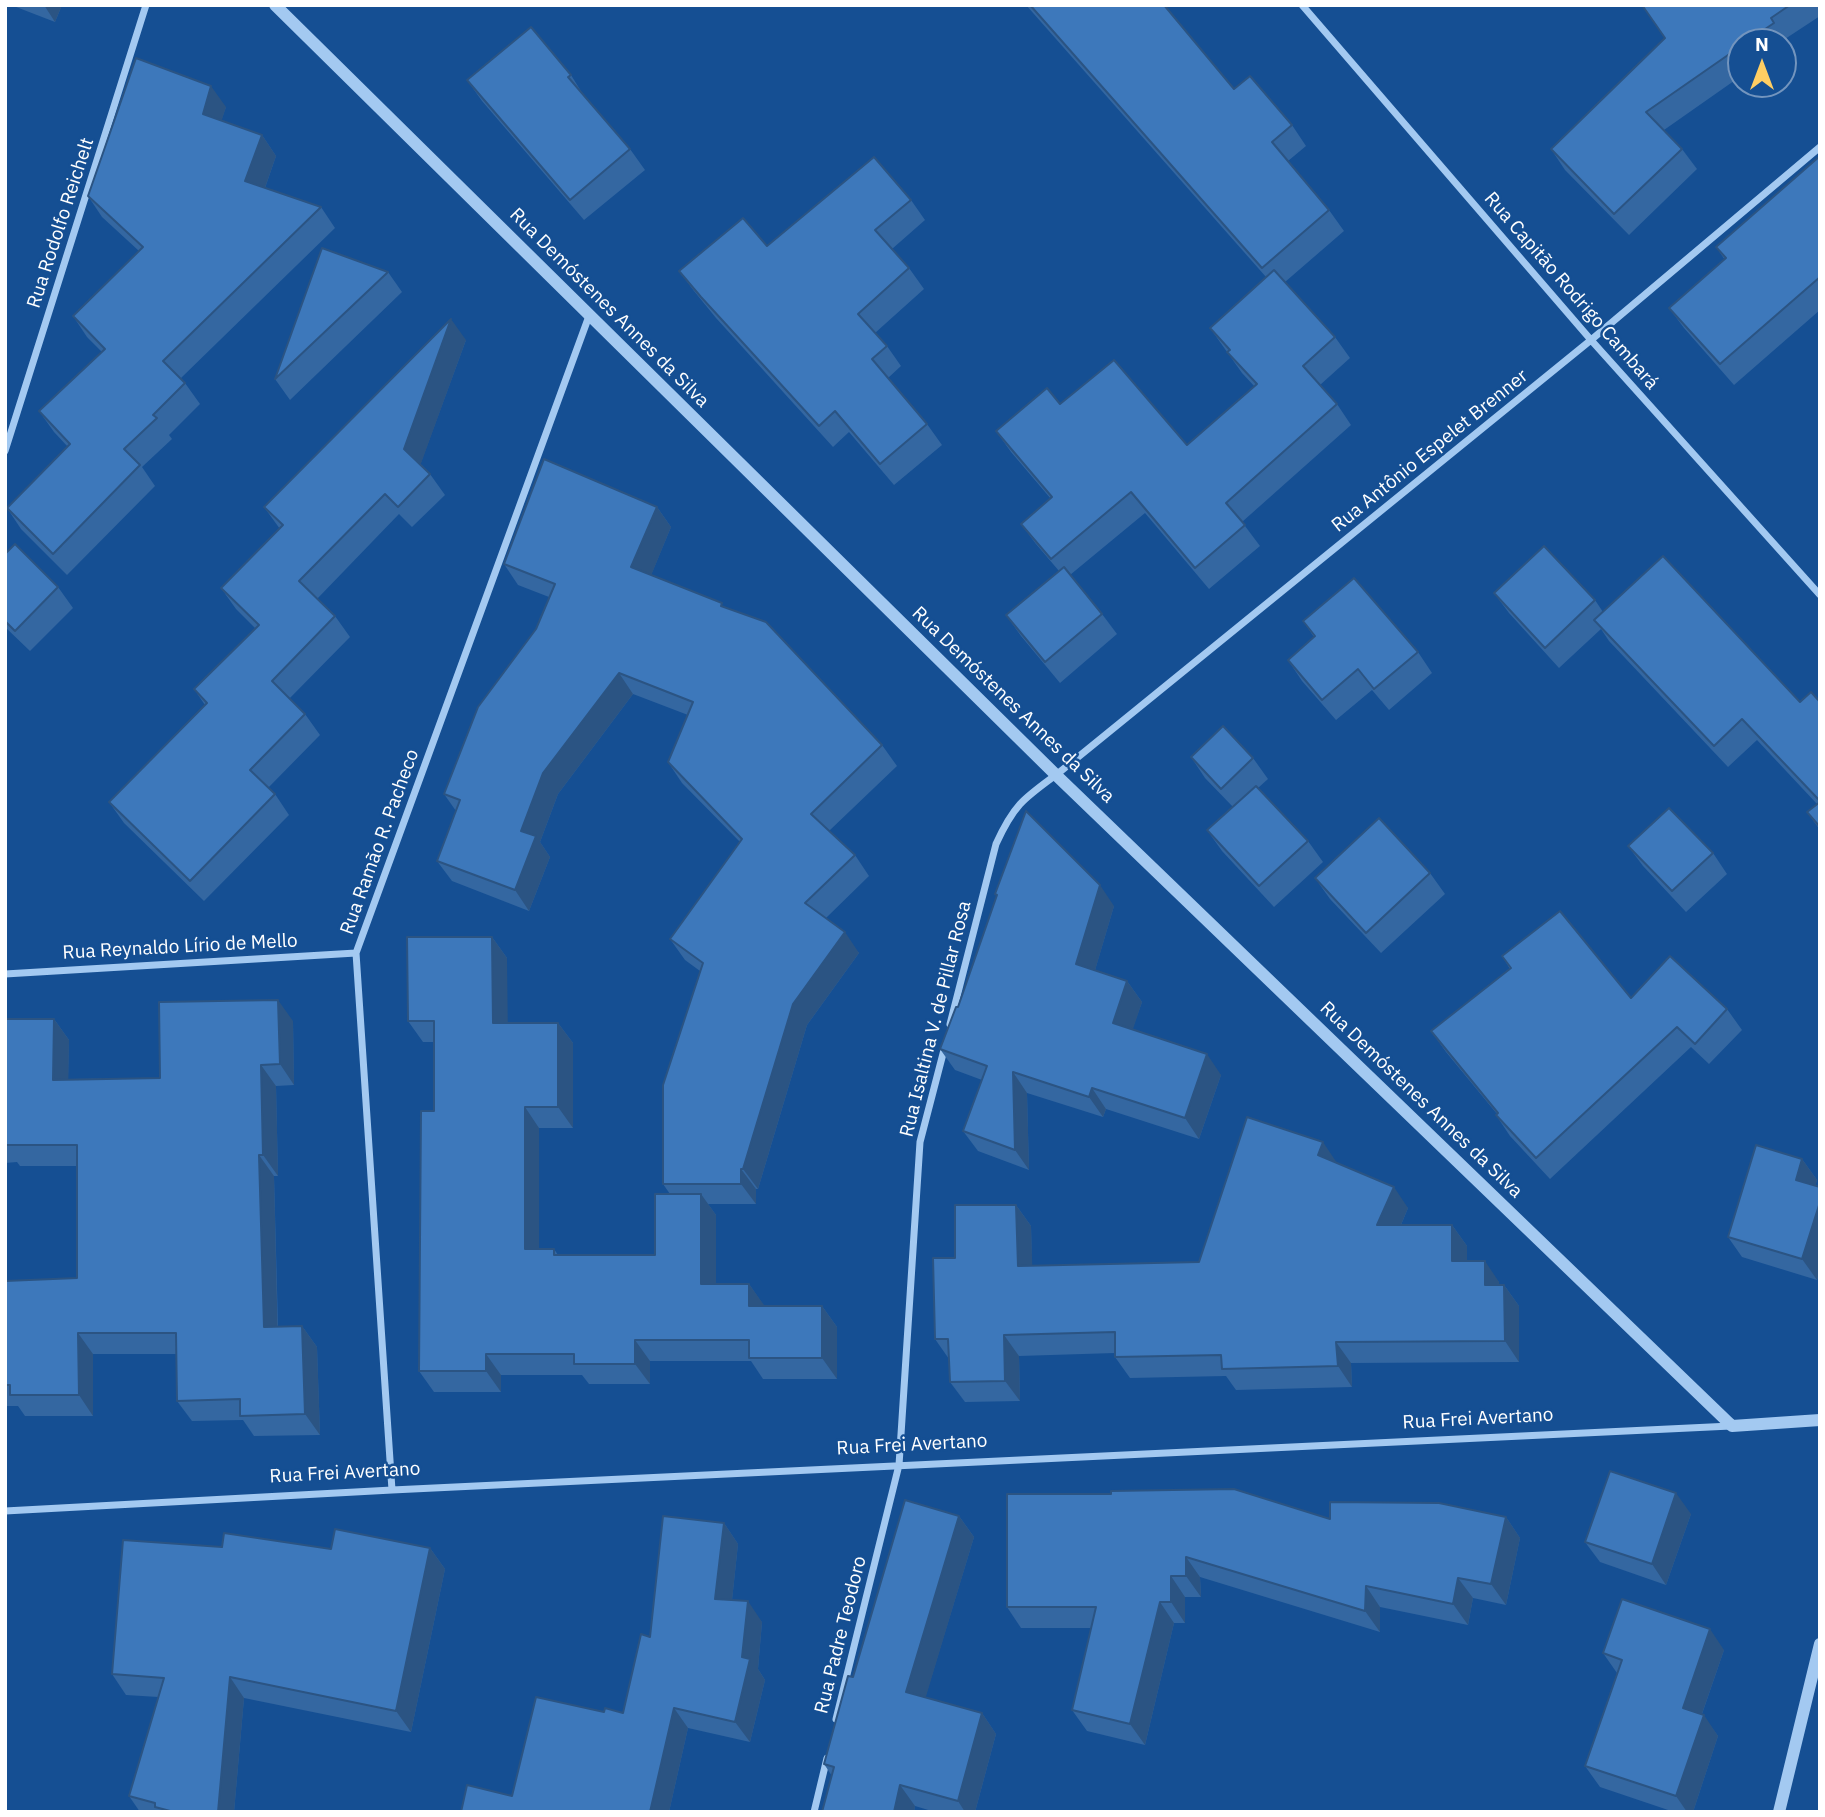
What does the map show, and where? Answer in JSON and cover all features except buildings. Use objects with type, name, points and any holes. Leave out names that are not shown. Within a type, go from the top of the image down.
[{"type":"street","name":"Rua Rodolfo Reichelt","points":[[5,451],[146,5]]},
{"type":"street","name":"Rua Capitão Rodrigo Cambará","points":[[1301,5],[1591,340],[1820,594]]},
{"type":"street","name":"Rua Demóstenes Annes da Silva","points":[[279,7],[1056,775],[1732,1426]]},
{"type":"street","name":"Rua Antônio Espelet Brenner","points":[[1056,775],[1591,340],[1820,148]]},
{"type":"street","name":"Rua Ramão R. Pacheco","points":[[392,1490],[356,953],[589,316]]},
{"type":"street","name":"Rua Isaltina V. de Pillar Rosa","points":[[899,1465],[920,1142],[996,844],[1006,822],[1021,801],[1056,775]]},
{"type":"street","name":"Rua Reynaldo Lírio de Mello","points":[[5,974],[356,953]]},
{"type":"street","name":"Rua Frei Avertano","points":[[5,1511],[1820,1420]]},
{"type":"street","name":"Rua Padre Teodoro","points":[[833,1732],[899,1465]]},
{"type":"street","points":[[1779,1812],[1820,1644]]},
{"type":"street","points":[[814,1812],[830,1745]]}]
